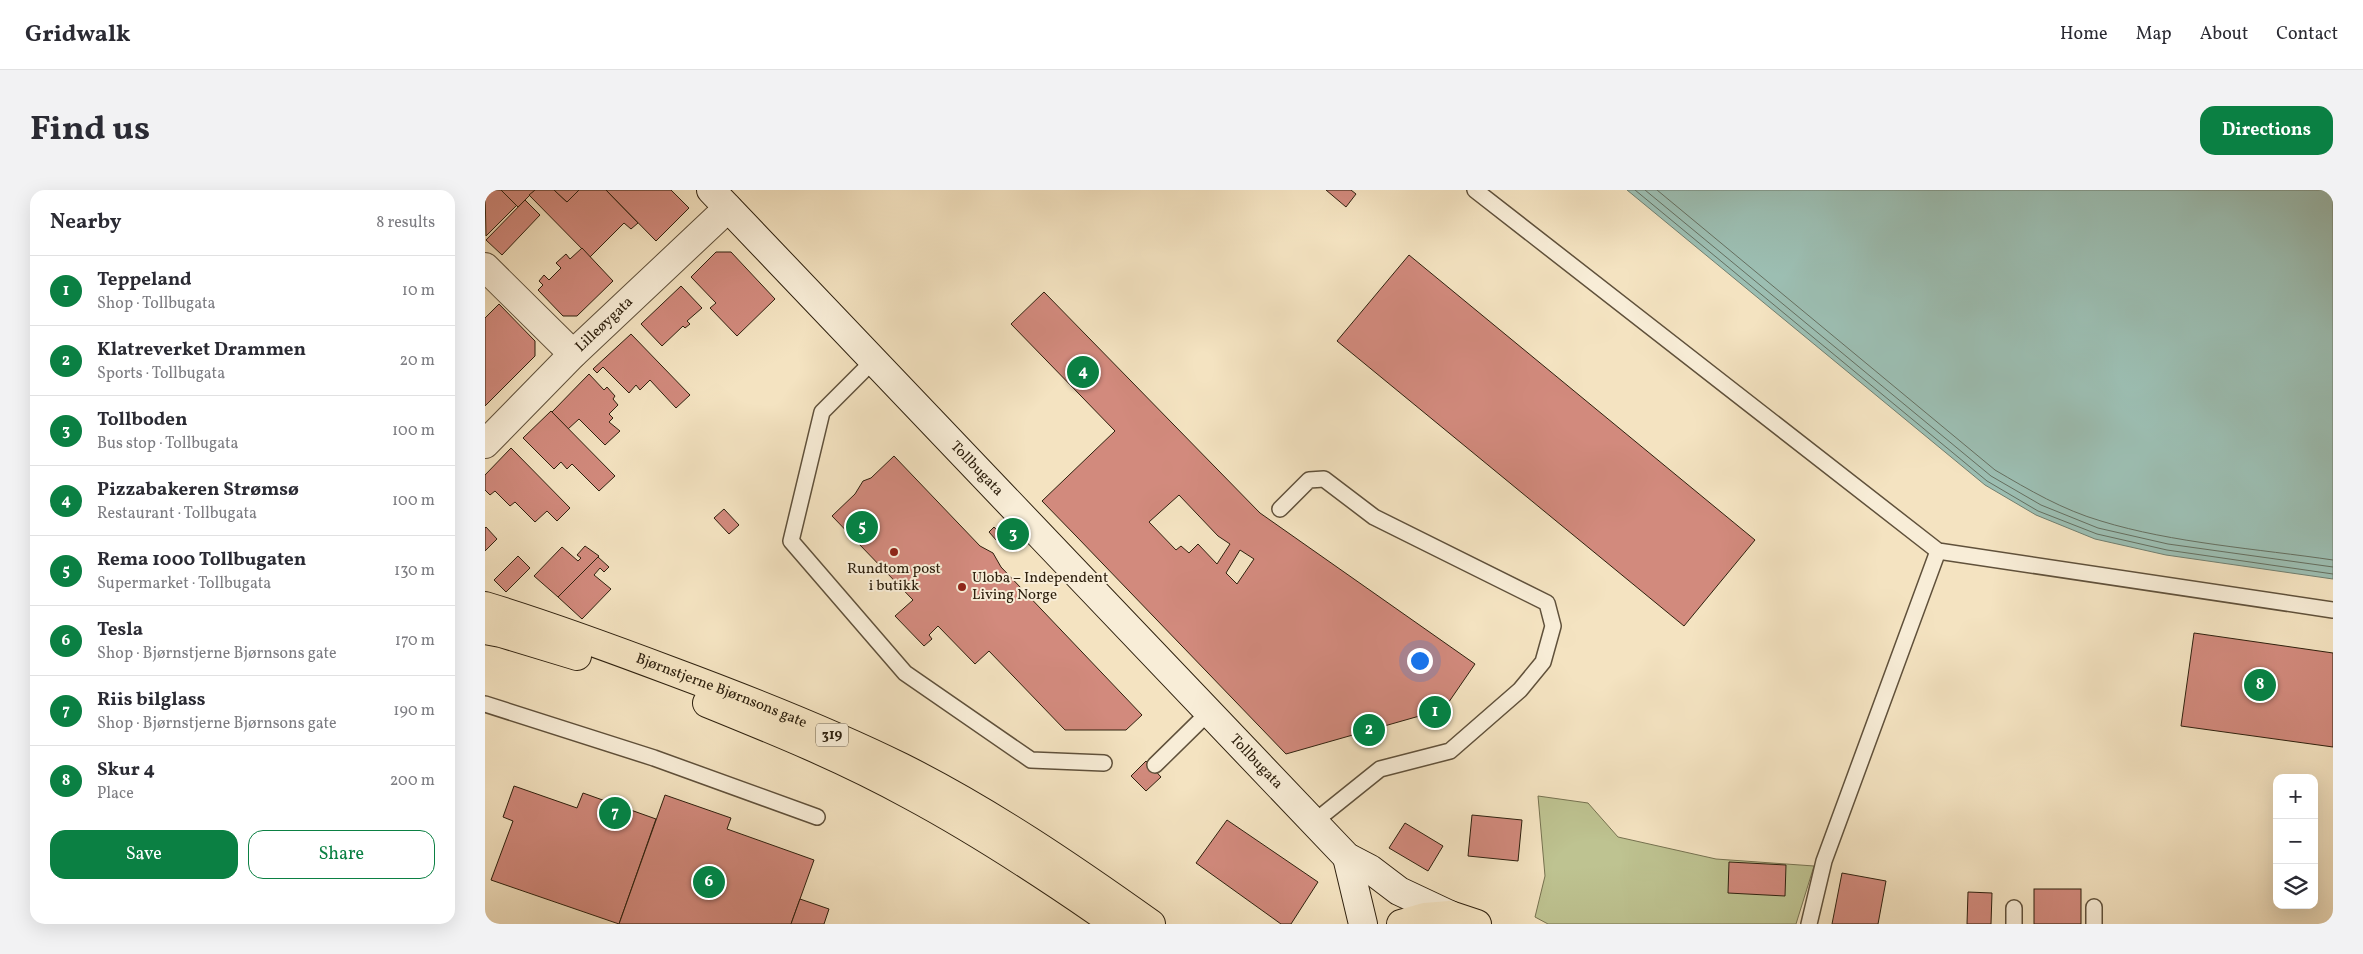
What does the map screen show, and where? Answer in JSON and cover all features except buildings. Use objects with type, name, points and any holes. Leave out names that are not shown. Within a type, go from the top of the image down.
[{"type":"main road","name":"Lilleøygata","points":[[485,444],[719,199]]},
{"type":"main road","name":"Tollbugata","points":[[719,199],[1347,857],[1370,869],[1399,891],[1450,915]]},
{"type":"main road","points":[[485,266],[573,354]]},
{"type":"main road","name":"Bjørnstjerne Bjørnsons gate","points":[[485,606],[631,656],[755,702],[901,768],[969,804],[1067,866],[1151,924]]},
{"type":"main road","name":"Bjørnstjerne Bjørnsons gate","points":[[485,630],[501,633],[639,677],[802,742],[910,795],[958,822],[1059,885],[1115,924]]},
{"type":"main road","name":"Tollbugata","points":[[1347,857],[1363,924]]},
{"type":"main road","points":[[1399,891],[1404,923],[1450,915],[1477,924]]},
{"type":"lane","points":[[1475,190],[1937,551],[2333,610]]},
{"type":"lane","points":[[874,360],[822,412],[791,541],[905,673],[1031,760],[1104,763]]},
{"type":"lane","points":[[1280,509],[1309,480],[1324,479],[1374,517],[1547,603],[1553,626],[1543,662],[1520,690],[1450,750],[1380,769],[1314,822]]},
{"type":"lane","points":[[1809,924],[1824,860],[1937,551]]},
{"type":"lane","points":[[485,704],[654,758],[817,817]]},
{"type":"lane","points":[[1155,765],[1209,712]]},
{"type":"lane","points":[[2014,908],[2014,924]]},
{"type":"lane","points":[[2094,908],[2094,924]]},
{"type":"green space","points":[[1538,796],[1588,803],[1618,837],[1716,859],[1814,866],[1796,924],[1548,924],[1535,917],[1545,876]]},
{"type":"water","points":[[1627,190],[2333,190],[2333,579],[2166,555],[2095,539],[2036,515],[1985,485]]},
{"type":"place","name":"Pizzabakeren Strømsø","points":[[1083,372]]},
{"type":"place","name":"Rema 1000 Tollbugaten","points":[[862,527]]},
{"type":"place","name":"Tollboden","points":[[1013,534]]},
{"type":"place","name":"Rundtom post i butikk","points":[[894,552]]},
{"type":"place","name":"Uloba – Independent Living Norge","points":[[962,587]]},
{"type":"place","name":"Skur 4","points":[[2260,685]]},
{"type":"place","name":"Teppeland","points":[[1435,712]]},
{"type":"place","name":"Klatreverket Drammen","points":[[1369,730]]},
{"type":"place","name":"Riis bilglass","points":[[615,813]]},
{"type":"place","name":"Tesla","points":[[709,882]]}]
